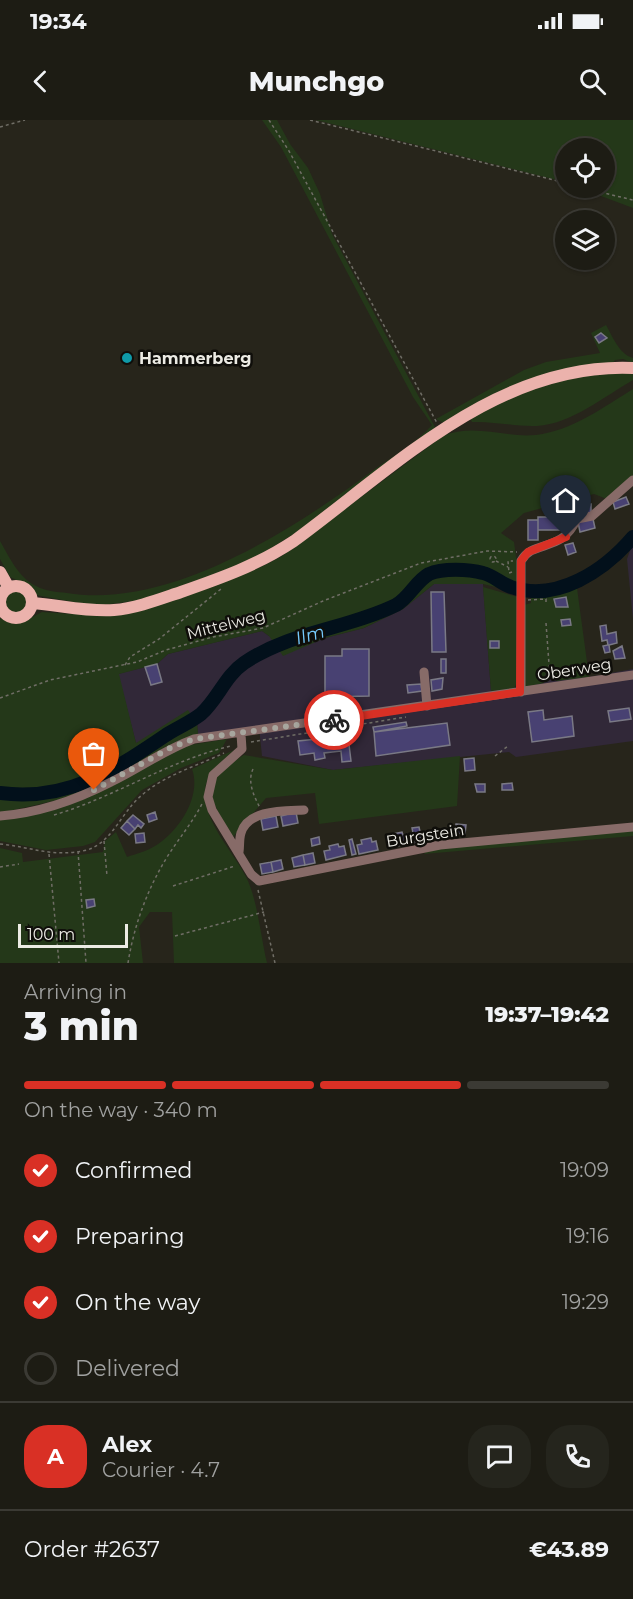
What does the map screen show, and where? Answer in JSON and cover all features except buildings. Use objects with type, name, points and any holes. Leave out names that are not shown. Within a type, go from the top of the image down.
[{"type":"main road","points":[[32,603],[96,610],[130,607],[254,565],[294,542],[442,430],[495,399],[537,381],[573,372],[633,368]]},
{"type":"main road","points":[[0,572],[9,588]]},
{"type":"main road","points":[[9,588],[24,588],[31,595],[32,603],[28,613],[19,618],[9,616],[1,609],[2,595],[9,588]]},
{"type":"street","points":[[520,692],[520,580],[521,561],[524,555],[566,537],[577,519],[592,516],[633,480]]},
{"type":"street","points":[[424,672],[427,706]]},
{"type":"street","name":"Oberweg","points":[[0,816],[42,809],[76,799],[113,782],[172,747],[202,736],[241,739],[398,710],[633,675]]},
{"type":"street","points":[[398,700],[398,710]]},
{"type":"street","points":[[241,739],[240,754],[213,776],[208,796],[212,810],[259,881]]},
{"type":"street","points":[[239,852],[241,833],[252,819],[264,814],[304,810]]},
{"type":"street","name":"Burgstein","points":[[259,881],[440,845],[633,827]]},
{"type":"path","points":[[0,127],[25,120]]},
{"type":"path","points":[[268,120],[289,151],[432,416],[442,430]]},
{"type":"path","points":[[310,120],[555,180]]},
{"type":"path","points":[[615,196],[633,200]]},
{"type":"path","points":[[492,550],[490,561],[496,560]]},
{"type":"path","name":"Mittelweg","points":[[0,698],[50,680],[125,665],[213,637],[263,628],[408,567],[492,550],[511,550],[524,555]]},
{"type":"path","points":[[492,556],[509,567]]},
{"type":"path","points":[[125,665],[130,657],[159,639],[227,584]]},
{"type":"path","points":[[521,598],[546,599],[546,605]]},
{"type":"path","points":[[546,623],[547,665],[553,687]]},
{"type":"path","points":[[45,816],[82,807],[241,739]]},
{"type":"path","points":[[0,844],[49,854],[88,850],[104,840],[131,806],[150,788],[241,739]]},
{"type":"path","points":[[495,756],[508,746]]},
{"type":"path","points":[[253,770],[250,775],[253,794],[264,814]]},
{"type":"path","points":[[128,963],[136,926],[153,881],[208,796]]},
{"type":"path","points":[[104,840],[107,876]]},
{"type":"path","points":[[78,851],[86,963]]},
{"type":"path","points":[[49,854],[58,963]]},
{"type":"path","points":[[173,886],[245,862]]},
{"type":"path","points":[[0,867],[19,864]]},
{"type":"path","points":[[259,881],[257,885],[274,963]]},
{"type":"path","points":[[175,936],[264,912]]},
{"type":"shaded area","points":[[633,542],[633,619],[627,559]]},
{"type":"shaded area","points":[[434,584],[483,584],[491,691],[525,687],[545,674],[589,677],[633,669],[633,741],[516,757],[509,752],[333,770],[262,756],[259,727],[198,734],[197,723],[136,743],[118,674],[157,664],[168,654],[262,631],[269,636],[325,638],[364,628],[403,609]]},
{"type":"green space","points":[[262,120],[277,120],[290,144],[308,168],[320,194],[332,234],[436,429],[308,525],[249,562],[141,600],[95,606],[36,595],[25,584],[10,577],[0,559],[0,541],[24,578],[43,589],[107,595],[148,589],[189,577],[270,539],[343,492],[412,443],[432,425],[413,397],[281,147]]},
{"type":"green space","points":[[316,120],[633,120],[633,208],[606,198],[615,198],[615,138],[555,138],[555,180]]},
{"type":"green space","points":[[606,325],[620,349],[633,358],[633,363],[623,359],[615,360],[612,364],[533,378],[477,403],[444,423],[436,419],[524,370],[546,362],[600,353],[591,333]]},
{"type":"green space","points":[[633,372],[633,380],[575,415],[550,424],[529,426],[472,422],[470,418],[512,395],[580,376]]},
{"type":"green space","points":[[633,389],[633,477],[607,499],[594,494],[524,513],[501,533],[514,542],[518,572],[517,592],[483,584],[434,584],[403,609],[364,628],[325,638],[283,656],[269,636],[262,631],[168,654],[157,664],[119,674],[136,743],[188,710],[197,723],[198,734],[75,796],[0,813],[0,618],[23,622],[42,612],[71,614],[199,590],[263,566],[282,556],[443,436],[466,431],[524,435],[549,433],[587,417]]},
{"type":"green space","points":[[483,587],[518,597],[518,682],[513,689],[491,691]]},
{"type":"green space","points":[[577,588],[589,677],[556,681],[552,673],[545,675],[544,683],[525,687],[524,605],[531,603],[531,596],[548,596]]},
{"type":"green space","points":[[16,590],[21,591],[27,597],[27,607],[21,613],[16,614],[11,613],[5,607],[4,602],[5,597],[11,591]]},
{"type":"green space","points":[[227,739],[219,753],[181,768],[142,790],[95,842],[83,846],[46,850],[0,841],[0,820],[33,814],[184,746]]},
{"type":"green space","points":[[234,750],[215,768],[207,781],[205,794],[207,807],[218,833],[248,881],[257,910],[267,963],[174,963],[172,912],[150,912],[139,927],[143,963],[0,963],[0,848],[22,853],[23,862],[103,852],[105,841],[116,832],[127,857],[145,851],[164,840],[186,813],[194,791],[192,769]]},
{"type":"green space","points":[[244,755],[333,770],[460,756],[457,806],[319,824],[315,793],[266,798],[233,837],[213,801],[212,792],[219,774]]},
{"type":"green space","points":[[633,830],[633,836],[424,854],[429,849]]},
{"type":"waterway","name":"Ilm","points":[[0,793],[24,795],[47,793],[68,788],[108,772],[201,714],[237,668],[244,663],[280,644],[358,620],[396,605],[429,574],[448,570],[470,571],[487,574],[511,587],[528,591],[546,591],[562,587],[594,572],[609,561],[633,537]]},
{"type":"way so far","points":[[94,790],[113,782],[172,747],[194,739],[334,720]]},
{"type":"place","name":"Hammerberg","points":[[127,358]]},
{"type":"route","points":[[334,720],[520,692],[521,561],[528,552],[561,541],[566,537]]}]
